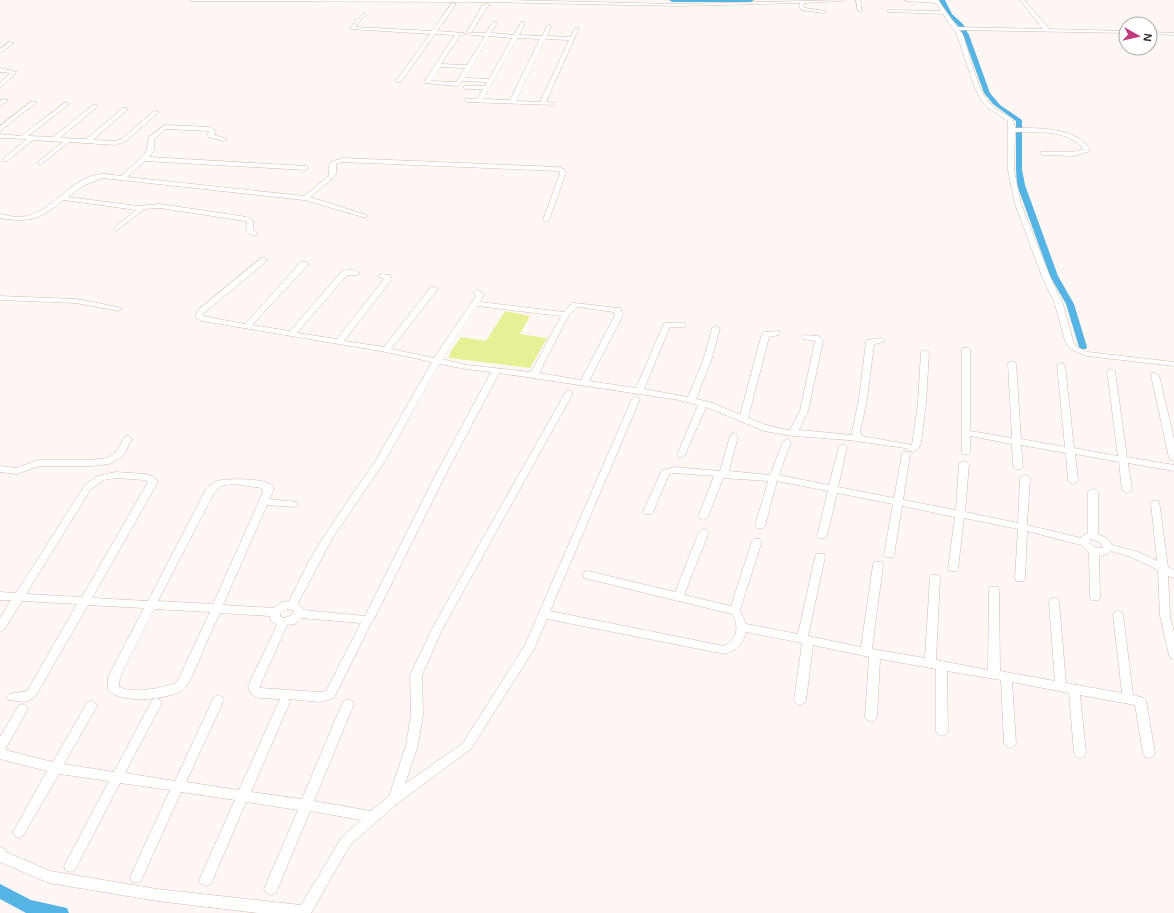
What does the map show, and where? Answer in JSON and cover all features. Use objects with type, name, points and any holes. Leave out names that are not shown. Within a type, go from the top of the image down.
[{"type":"street","points":[[192,0],[394,4],[677,5],[842,0]]},
{"type":"street","points":[[858,0],[860,11]]},
{"type":"street","points":[[907,0],[937,1],[960,35],[982,95],[990,107],[1011,120],[1014,130],[1011,170],[1018,204],[1046,279],[1059,304],[1072,346],[1079,352],[1087,354],[1174,364]]},
{"type":"street","points":[[1022,0],[1047,30]]},
{"type":"street","points":[[803,2],[801,5],[803,9],[824,12]]},
{"type":"street","points":[[399,81],[454,4]]},
{"type":"street","points":[[486,4],[466,33],[438,65],[427,82],[457,84],[495,23]]},
{"type":"street","points":[[889,11],[945,13]]},
{"type":"street","points":[[364,14],[351,28],[572,39]]},
{"type":"street","points":[[479,101],[523,23]]},
{"type":"street","points":[[512,102],[549,26]]},
{"type":"street","points":[[956,28],[1118,32]]},
{"type":"street","points":[[542,104],[576,29]]},
{"type":"street","points":[[1158,33],[1174,34]]},
{"type":"street","points":[[0,51],[11,43]]},
{"type":"street","points":[[438,65],[468,67]]},
{"type":"street","points":[[0,70],[14,72],[0,86]]},
{"type":"street","points":[[461,79],[490,81]]},
{"type":"street","points":[[466,87],[486,88]]},
{"type":"street","points":[[467,100],[553,104]]},
{"type":"street","points":[[0,129],[34,102]]},
{"type":"street","points":[[22,138],[66,104]]},
{"type":"street","points":[[54,140],[95,106]]},
{"type":"street","points":[[87,142],[125,109]]},
{"type":"street","points":[[0,136],[67,141],[120,142],[156,112]]},
{"type":"street","points":[[123,177],[144,159],[151,150],[151,138],[162,128],[168,126],[212,129],[213,131],[210,136],[224,139]]},
{"type":"street","points":[[1014,130],[1069,135],[1085,144],[1087,149],[1086,151],[1077,154],[1043,153]]},
{"type":"street","points":[[5,160],[32,138]]},
{"type":"street","points":[[40,163],[67,141]]},
{"type":"street","points":[[144,159],[306,168]]},
{"type":"street","points":[[305,198],[330,178],[333,174],[332,166],[337,161],[562,170],[563,172],[546,220]]},
{"type":"street","points":[[0,216],[20,219],[30,217],[42,212],[88,180],[95,177],[123,177],[305,198],[365,216]]},
{"type":"street","points":[[62,198],[142,208],[160,206],[247,219],[250,221],[250,231],[255,234]]},
{"type":"street","points":[[116,229],[142,208]]},
{"type":"street","points":[[264,260],[199,315],[199,317],[202,319],[246,327],[386,350],[466,367],[584,382],[638,395],[691,400],[704,403],[764,428],[794,433],[858,438],[907,446],[913,449],[916,446],[922,403],[925,352]]},
{"type":"street","points":[[246,327],[304,264]]},
{"type":"street","points":[[292,334],[345,273],[356,272]]},
{"type":"street","points":[[339,342],[388,279],[387,277],[382,276]]},
{"type":"street","points":[[386,350],[434,289]]},
{"type":"street","points":[[275,612],[275,618],[277,620],[283,623],[291,621],[329,535],[380,461],[437,361],[476,304],[480,296],[477,292]]},
{"type":"street","points":[[0,298],[76,301],[118,309]]},
{"type":"street","points":[[476,304],[566,314]]},
{"type":"street","points":[[534,375],[566,314],[572,307],[578,305],[617,310],[619,315],[584,382]]},
{"type":"street","points":[[0,853],[1,856],[49,878],[157,895],[304,912],[346,841],[394,798],[468,746],[530,646],[667,325],[682,325]]},
{"type":"street","points":[[691,400],[707,361],[716,328]]},
{"type":"street","points":[[743,419],[767,334],[776,334]]},
{"type":"street","points":[[794,433],[804,411],[819,342],[816,338],[806,337]]},
{"type":"street","points":[[858,438],[856,432],[863,399],[870,342],[881,340]]},
{"type":"street","points":[[966,350],[966,452]]},
{"type":"street","points":[[1012,363],[1018,468]]},
{"type":"street","points":[[1060,365],[1074,481]]},
{"type":"street","points":[[283,623],[254,686],[255,691],[259,693],[326,697],[333,692],[441,474],[496,371]]},
{"type":"street","points":[[1111,371],[1127,490]]},
{"type":"street","points":[[1155,375],[1174,458]]},
{"type":"street","points":[[394,798],[412,745],[417,715],[416,675],[438,628],[569,393]]},
{"type":"street","points":[[681,455],[704,403]]},
{"type":"street","points":[[966,433],[1174,468]]},
{"type":"street","points":[[703,517],[721,475],[734,436]]},
{"type":"street","points":[[0,469],[17,471],[38,463],[92,463],[108,461],[120,454],[128,439]]},
{"type":"street","points":[[760,526],[774,478],[787,442]]},
{"type":"street","points":[[822,536],[844,447]]},
{"type":"street","points":[[889,555],[906,454]]},
{"type":"street","points":[[953,568],[960,514],[964,464]]},
{"type":"street","points":[[648,512],[665,472],[670,470],[774,478],[1023,527],[1084,542],[1089,549],[1094,551],[1104,552],[1108,547]]},
{"type":"street","points":[[0,627],[88,487],[95,480],[113,475],[146,477],[151,479],[153,482],[31,694],[25,697],[13,697]]},
{"type":"street","points":[[1020,578],[1025,478]]},
{"type":"street","points":[[234,481],[264,485],[268,487],[268,492],[186,677],[180,685],[172,690],[164,692],[129,695],[118,692],[113,687],[114,677],[152,605],[210,491],[215,485],[222,482],[234,481]]},
{"type":"street","points":[[1093,492],[1093,536]]},
{"type":"street","points":[[263,502],[294,504]]},
{"type":"street","points":[[1156,503],[1163,568],[1165,616],[1174,655]]},
{"type":"street","points":[[678,597],[704,532]]},
{"type":"street","points":[[1084,542],[1086,537],[1093,536],[1102,538],[1107,543],[1108,547]]},
{"type":"street","points":[[735,611],[757,541]]},
{"type":"street","points":[[1108,547],[1134,554],[1174,574]]},
{"type":"street","points":[[1094,551],[1095,597]]},
{"type":"street","points":[[800,700],[805,640],[820,557]]},
{"type":"street","points":[[871,717],[871,653],[878,565]]},
{"type":"street","points":[[543,614],[726,650],[733,648],[738,641],[742,627],[740,616],[735,611],[588,575]]},
{"type":"street","points":[[935,578],[936,665],[942,731]]},
{"type":"street","points":[[994,590],[994,676]]},
{"type":"street","points":[[0,596],[275,612],[282,606],[369,620]]},
{"type":"street","points":[[1054,602],[1061,688]]},
{"type":"street","points":[[1118,615],[1128,699]]},
{"type":"street","points":[[742,627],[994,676],[1140,701],[1149,753]]},
{"type":"street","points":[[1006,678],[1010,743]]},
{"type":"street","points":[[1074,690],[1080,753]]},
{"type":"street","points":[[136,877],[218,700]]},
{"type":"street","points":[[206,880],[284,702]]},
{"type":"street","points":[[70,866],[156,703]]},
{"type":"street","points":[[271,889],[348,704]]},
{"type":"street","points":[[19,832],[91,706]]},
{"type":"street","points":[[0,748],[22,709]]},
{"type":"street","points":[[0,754],[55,768],[306,805],[374,817]]},
{"type":"green space","points":[[505,311],[530,316],[520,334],[547,338],[530,368],[449,358],[451,351],[461,337],[486,341]]},
{"type":"waterway","points":[[672,0],[751,0]]},
{"type":"waterway","points":[[942,0],[951,16],[962,27],[966,35],[987,93],[998,106],[1019,120],[1019,169],[1021,185],[1054,276],[1070,304],[1083,347]]},
{"type":"waterway","points":[[0,891],[29,907],[62,913]]}]
